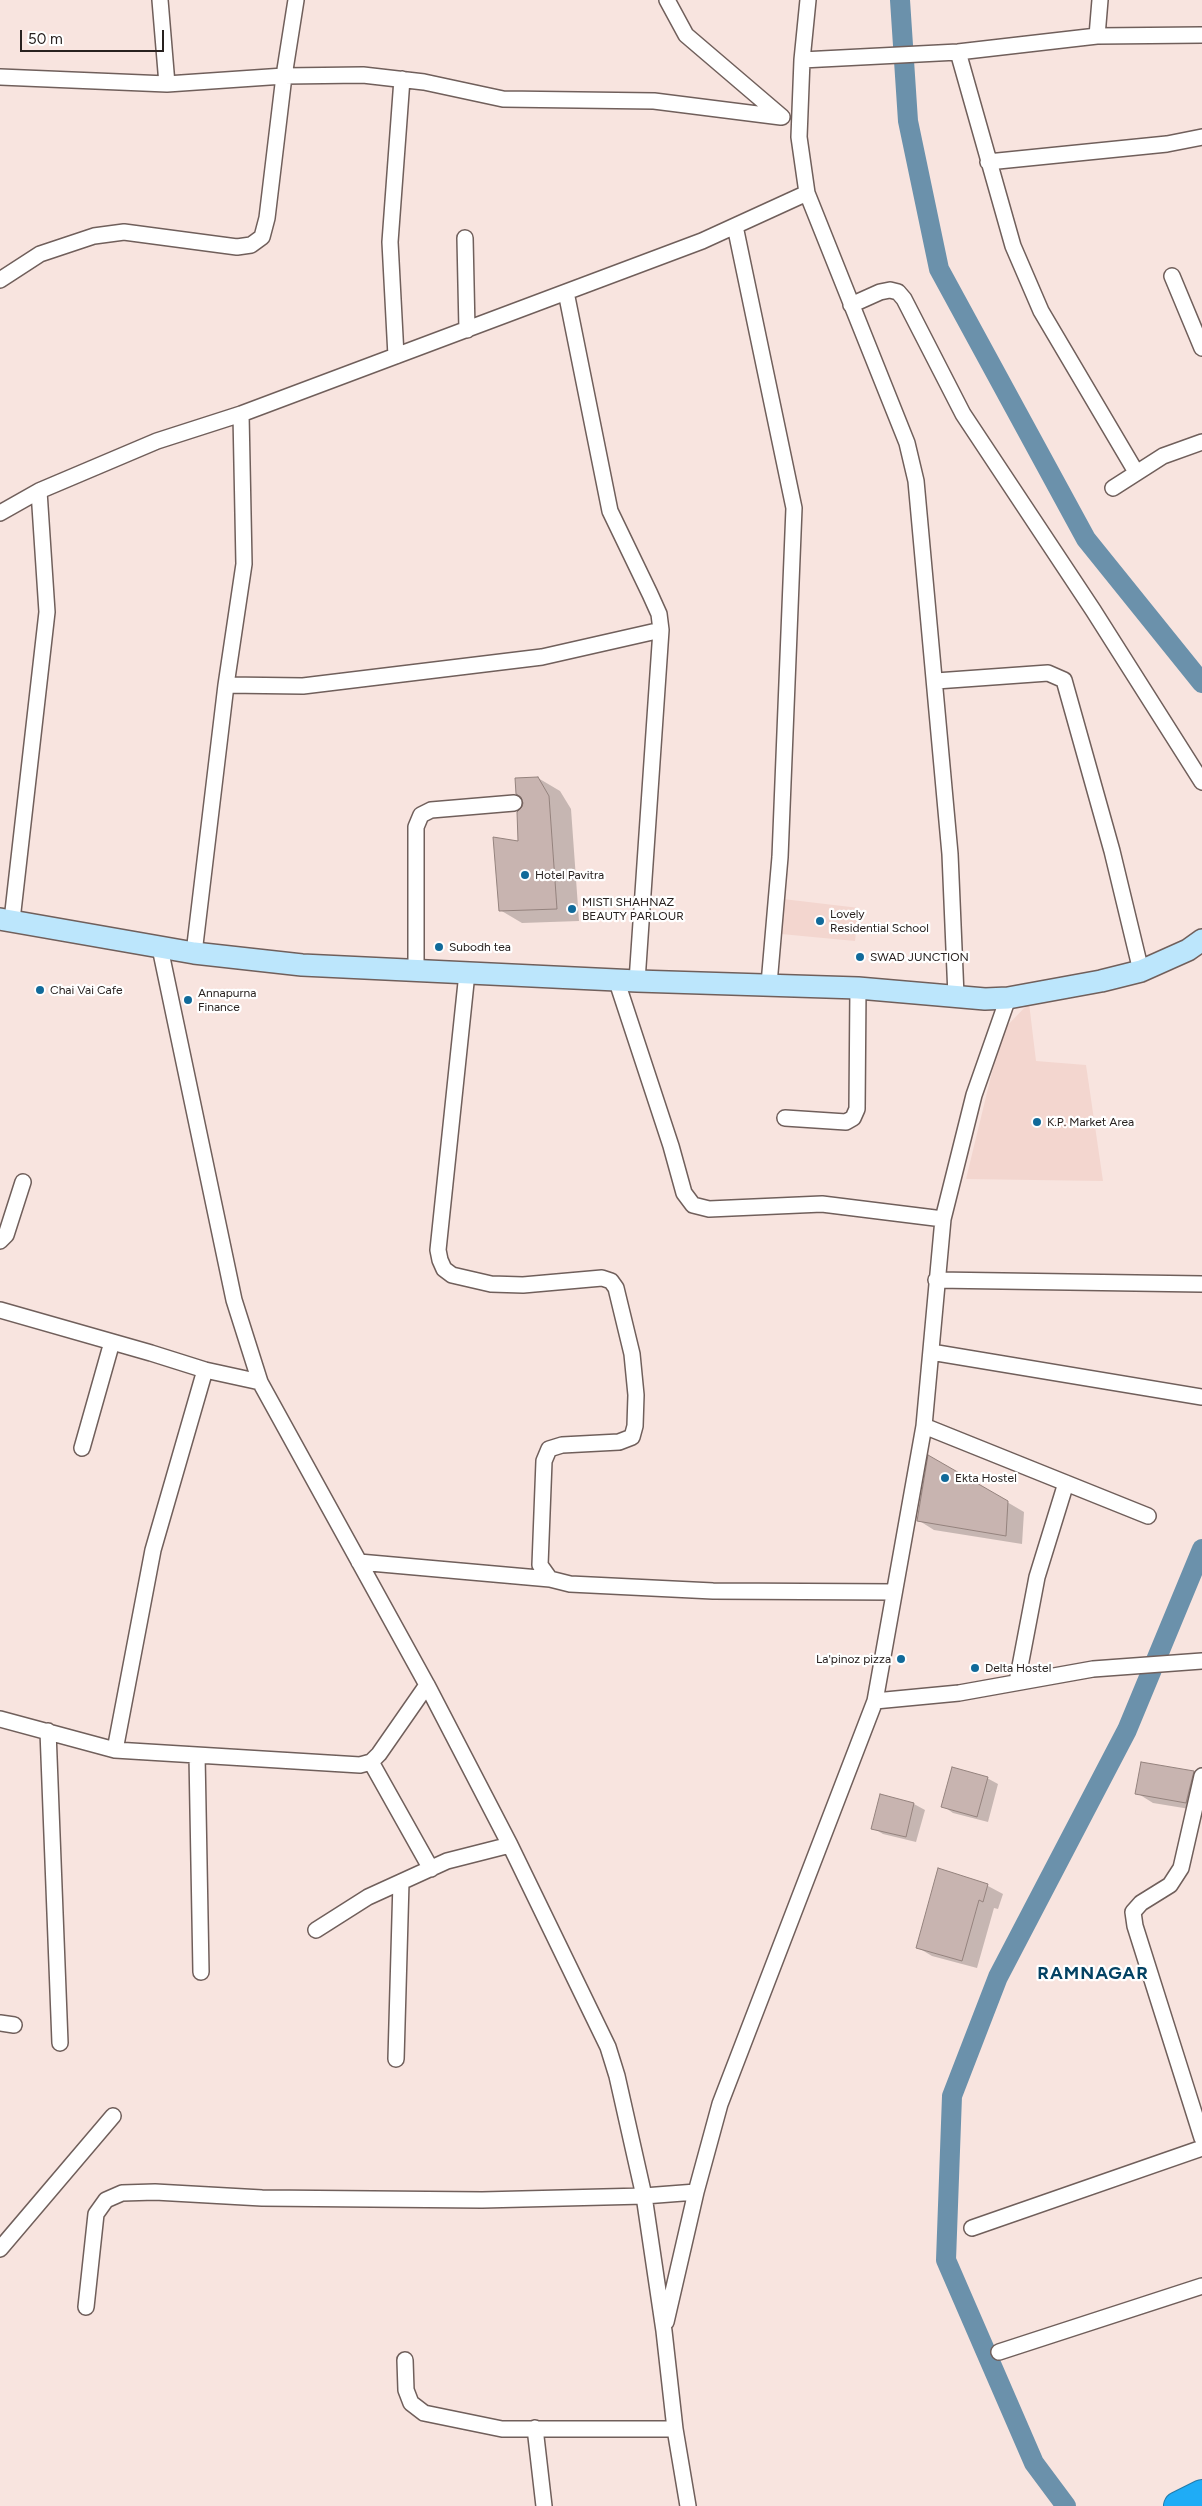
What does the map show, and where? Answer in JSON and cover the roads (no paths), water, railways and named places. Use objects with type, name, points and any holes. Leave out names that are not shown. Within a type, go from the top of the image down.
[{"type":"highway","points":[[1178,2506],[1202,2494]]},
{"type":"street","points":[[160,0],[168,84]]},
{"type":"street","points":[[0,280],[40,254],[94,236],[124,232],[237,247],[252,245],[262,237],[267,218],[284,76],[296,0]]},
{"type":"street","points":[[667,0],[686,35],[781,117],[798,137]]},
{"type":"street","points":[[808,0],[802,60],[798,137],[807,193],[913,463],[916,481],[936,681],[950,854],[956,996]]},
{"type":"street","points":[[1097,36],[1100,0]]},
{"type":"street","points":[[802,60],[958,52],[1097,36],[1202,35]]},
{"type":"street","points":[[958,52],[1013,246],[1041,311],[1136,472]]},
{"type":"street","points":[[0,77],[168,84],[284,76],[363,75],[402,78],[503,99],[654,101],[781,117]]},
{"type":"street","points":[[396,356],[390,242],[402,78]]},
{"type":"street","points":[[988,162],[1167,144],[1202,137]]},
{"type":"street","points":[[0,513],[39,490],[157,441],[241,414],[702,242],[807,193]]},
{"type":"street","points":[[735,226],[794,508],[780,857],[769,984]]},
{"type":"street","points":[[465,238],[467,330]]},
{"type":"street","points":[[1172,276],[1202,348]]},
{"type":"street","points":[[851,305],[880,292],[890,290],[898,292],[904,299],[963,414],[1093,610],[1202,782]]},
{"type":"street","points":[[566,292],[610,511],[659,614],[661,630],[637,981]]},
{"type":"street","points":[[194,953],[226,685],[244,564],[241,414]]},
{"type":"street","points":[[1113,488],[1163,456],[1202,442]]},
{"type":"street","points":[[39,490],[47,612],[6,920],[160,948],[302,965],[637,981],[858,988],[985,999],[1008,998],[1101,981],[1141,971],[1188,950],[1202,940]]},
{"type":"street","points":[[226,685],[303,686],[542,657],[661,630]]},
{"type":"street","points":[[936,681],[1048,672],[1064,680],[1112,851],[1141,971]]},
{"type":"street","points":[[416,970],[416,827],[421,815],[431,810],[514,803]]},
{"type":"street","points":[[160,948],[234,1300],[260,1382],[426,1685],[510,1845],[608,2047],[617,2076],[644,2196],[664,2331],[675,2429],[688,2506]]},
{"type":"street","points":[[467,973],[438,1250],[440,1260],[444,1269],[452,1275],[491,1284],[523,1285],[602,1278],[611,1281],[616,1288],[632,1354],[636,1402],[635,1426],[632,1437],[619,1442],[562,1445],[549,1449],[544,1462],[540,1565],[550,1579]]},
{"type":"street","points":[[616,979],[671,1146],[684,1193],[693,1206],[709,1209],[822,1204],[943,1219]]},
{"type":"street","points":[[785,1118],[846,1122],[853,1118],[857,1109],[858,988]]},
{"type":"street","points":[[664,2331],[696,2192],[722,2096],[875,1701],[924,1426],[943,1219],[974,1095],[1008,998]]},
{"type":"street","points":[[0,1242],[6,1235],[23,1182]]},
{"type":"street","points":[[936,1280],[1202,1284]]},
{"type":"street","points":[[0,1310],[205,1370],[260,1382]]},
{"type":"street","points":[[82,1448],[112,1342]]},
{"type":"street","points":[[930,1352],[1202,1397]]},
{"type":"street","points":[[115,1750],[153,1550],[205,1370]]},
{"type":"street","points":[[924,1426],[1148,1516]]},
{"type":"street","points":[[1017,1682],[1037,1578],[1066,1483]]},
{"type":"street","points":[[359,1562],[550,1579],[570,1584],[713,1591],[894,1592]]},
{"type":"street","points":[[875,1701],[959,1693],[1093,1669],[1202,1661]]},
{"type":"street","points":[[0,1719],[115,1750],[360,1765],[371,1762],[426,1685]]},
{"type":"street","points":[[48,1731],[60,2043]]},
{"type":"street","points":[[197,1754],[201,1972]]},
{"type":"street","points":[[371,1762],[431,1869]]},
{"type":"street","points":[[1202,1776],[1181,1868],[1170,1885],[1141,1903],[1133,1912],[1135,1926],[1202,2138]]},
{"type":"street","points":[[316,1930],[368,1896],[448,1862],[510,1845]]},
{"type":"street","points":[[396,2059],[401,1882]]},
{"type":"street","points":[[0,2249],[113,2116]]},
{"type":"street","points":[[972,2228],[1202,2148]]},
{"type":"street","points":[[86,2307],[96,2214],[106,2200],[122,2193],[155,2192],[262,2198],[482,2200],[644,2196],[696,2192]]},
{"type":"street","points":[[999,2352],[1202,2286]]},
{"type":"street","points":[[405,2360],[406,2390],[411,2404],[424,2413],[502,2429],[675,2429]]},
{"type":"street","points":[[535,2428],[544,2506]]},
{"type":"waterway","points":[[900,0],[908,121],[939,269],[1086,539],[1202,683]]},
{"type":"waterway","points":[[1066,2506],[1034,2463],[946,2260],[952,2096],[998,1977],[1127,1730],[1202,1549]]},
{"type":"place","name":"Hotel Pavitra","points":[[525,875]]},
{"type":"place","name":"MISTI SHAHNAZ BEAUTY PARLOUR","points":[[572,909]]},
{"type":"place","name":"Lovely Residential School","points":[[820,921]]},
{"type":"place","name":"Subodh tea","points":[[439,947]]},
{"type":"place","name":"SWAD JUNCTION","points":[[860,957]]},
{"type":"place","name":"Chai Vai Cafe","points":[[40,990]]},
{"type":"place","name":"Annapurna Finance","points":[[188,1000]]},
{"type":"place","name":"K.P. Market Area","points":[[1037,1122]]},
{"type":"place","name":"Ekta Hostel","points":[[945,1478]]},
{"type":"place","name":"La'pinoz pizza","points":[[901,1659]]},
{"type":"place","name":"Delta Hostel","points":[[975,1668]]},
{"type":"district","name":"RAMNAGAR","points":[[1093,1974]]}]
